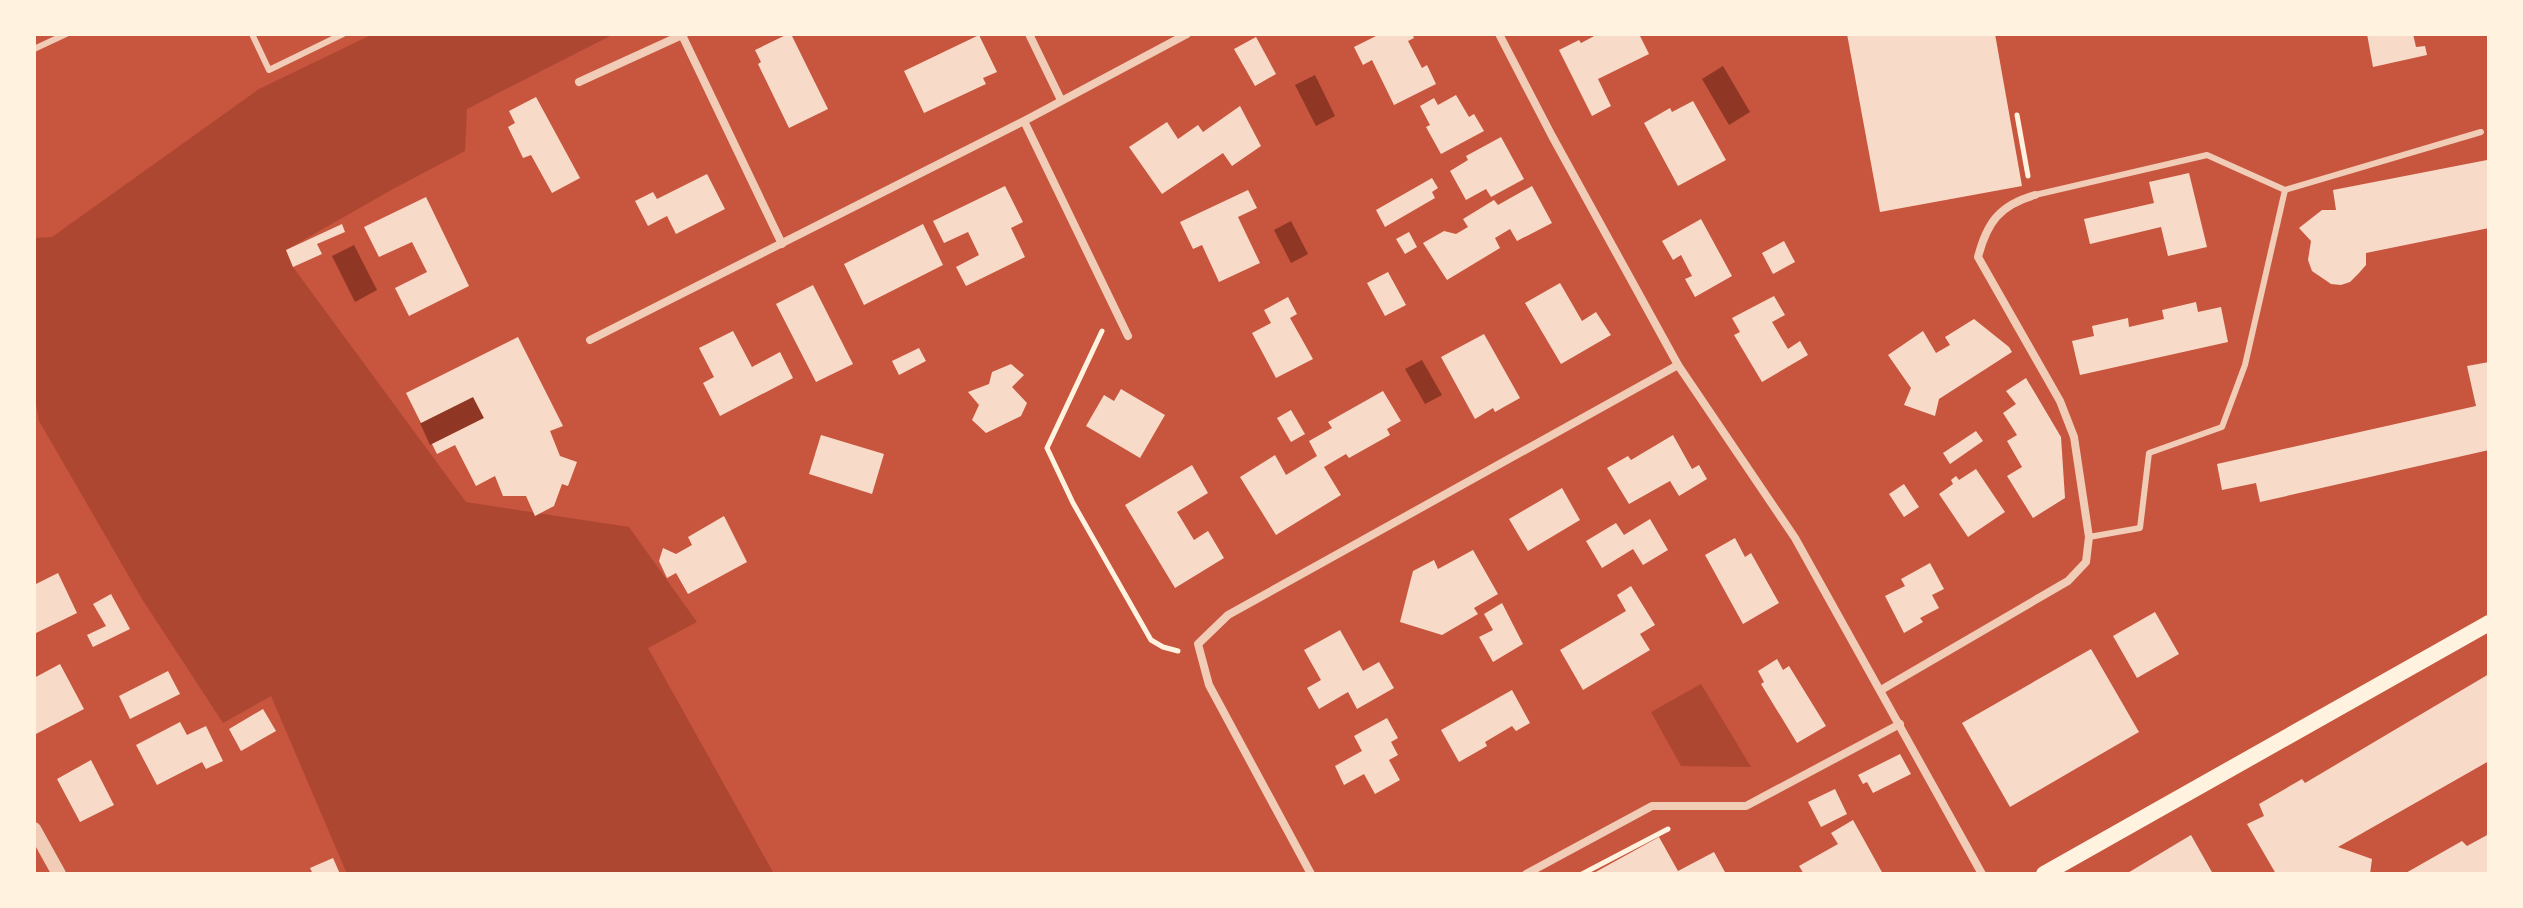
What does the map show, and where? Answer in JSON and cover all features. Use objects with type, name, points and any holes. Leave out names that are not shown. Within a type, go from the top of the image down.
[{"type":"main road","points":[[2044,874],[2489,623]]},
{"type":"street","points":[[1029,34],[1061,100]]},
{"type":"street","points":[[590,340],[1024,121],[1187,34]]},
{"type":"street","points":[[1499,34],[1678,365],[1795,538],[1982,874]]},
{"type":"street","points":[[579,82],[683,35],[782,244]]},
{"type":"street","points":[[1024,121],[1128,336]]},
{"type":"street","points":[[1881,690],[2068,581],[2086,562],[2089,537],[2074,437],[2060,401],[1978,257],[1983,237],[1996,216],[2013,201],[2032,196]]},
{"type":"street","points":[[1311,874],[1209,685],[1198,644],[1228,615],[1678,365]]},
{"type":"street","points":[[1526,874],[1652,806],[1746,806],[1900,724]]},
{"type":"street","points":[[34,829],[59,874]]},
{"type":"lane","points":[[34,49],[66,34]]},
{"type":"lane","points":[[252,34],[269,70],[343,34]]},
{"type":"lane","points":[[2032,196],[2207,155],[2285,190],[2481,132]]},
{"type":"lane","points":[[2089,537],[2140,528],[2149,453],[2222,427],[2245,365],[2285,190]]},
{"type":"path","points":[[2017,115],[2032,196]]},
{"type":"path","points":[[1115,305],[1047,448],[1073,503],[1151,640],[1163,647],[1201,656]]},
{"type":"shaded area","points":[[373,34],[614,34],[467,109],[465,151],[286,250],[293,267],[466,502],[629,527],[697,622],[648,648],[774,874],[347,874],[271,696],[223,723],[142,599],[39,421],[34,390],[34,238],[52,237],[259,89]]},
{"type":"shaded area","points":[[1723,66],[1750,112],[1729,125],[1702,79]]},
{"type":"shaded area","points":[[1315,75],[1335,116],[1316,126],[1295,85]]},
{"type":"shaded area","points":[[1291,221],[1308,254],[1291,263],[1274,230]]},
{"type":"shaded area","points":[[354,245],[377,290],[355,302],[332,256]]},
{"type":"shaded area","points":[[1422,360],[1442,395],[1425,404],[1405,369]]},
{"type":"shaded area","points":[[473,397],[484,418],[430,445],[420,423]]},
{"type":"shaded area","points":[[1701,684],[1751,767],[1681,766],[1651,712]]},
{"type":"building","points":[[791,34],[828,109],[789,128],[758,64],[761,62],[755,50]]},
{"type":"building","points":[[1380,34],[1412,34],[1414,38],[1408,41],[1422,68],[1427,65],[1436,84],[1394,105],[1372,60],[1363,65],[1354,47]]},
{"type":"building","points":[[1598,34],[1639,34],[1649,54],[1598,79],[1611,106],[1592,116],[1559,50]]},
{"type":"building","points":[[1847,34],[1995,34],[2022,186],[1880,212]]},
{"type":"building","points":[[2367,34],[2413,34],[2416,47],[2425,46],[2427,55],[2373,67]]},
{"type":"building","points":[[979,35],[997,72],[983,78],[986,84],[924,113],[904,71]]},
{"type":"building","points":[[1256,37],[1276,74],[1255,86],[1234,49]]},
{"type":"building","points":[[1456,95],[1469,117],[1474,114],[1484,131],[1441,154],[1426,127],[1430,125],[1420,106],[1434,98],[1438,105]]},
{"type":"building","points":[[536,97],[580,178],[552,193],[531,155],[523,158],[508,127],[515,123],[509,111]]},
{"type":"building","points":[[1693,101],[1726,160],[1678,186],[1644,123],[1670,108],[1672,112]]},
{"type":"building","points":[[1240,106],[1261,146],[1232,166],[1223,153],[1162,194],[1129,147],[1167,122],[1178,139],[1198,125],[1203,132]]},
{"type":"building","points":[[1501,137],[1524,179],[1491,197],[1486,189],[1466,200],[1450,171],[1468,160],[1466,156]]},
{"type":"building","points":[[2487,160],[2489,228],[2366,253],[2366,265],[2350,282],[2341,285],[2331,284],[2312,271],[2308,260],[2311,241],[2299,228],[2322,210],[2336,210],[2333,190]]},
{"type":"building","points":[[2189,173],[2207,247],[2168,256],[2161,227],[2090,244],[2084,219],[2154,203],[2149,182]]},
{"type":"building","points":[[707,174],[725,209],[676,234],[667,216],[648,226],[635,201],[653,192],[657,199]]},
{"type":"building","points":[[1432,178],[1438,188],[1432,192],[1435,198],[1385,227],[1376,210]]},
{"type":"building","points":[[1005,186],[1023,222],[1011,228],[1025,257],[966,286],[956,267],[979,255],[968,232],[944,243],[933,221]]},
{"type":"building","points":[[1532,186],[1552,223],[1517,241],[1510,229],[1495,238],[1500,248],[1447,280],[1423,243],[1444,231],[1456,234],[1468,227],[1463,219],[1494,200],[1498,205]]},
{"type":"building","points":[[1248,190],[1257,208],[1238,217],[1260,263],[1219,282],[1202,245],[1193,249],[1180,222]]},
{"type":"building","points":[[426,197],[469,286],[409,316],[395,288],[427,272],[412,242],[379,257],[364,227]]},
{"type":"building","points":[[1701,219],[1732,276],[1695,297],[1685,279],[1692,276],[1681,255],[1673,260],[1662,241]]},
{"type":"building","points":[[342,224],[345,232],[317,244],[322,254],[293,267],[286,250]]},
{"type":"building","points":[[923,224],[943,265],[864,305],[844,264]]},
{"type":"building","points":[[1409,232],[1417,247],[1405,254],[1396,239]]},
{"type":"building","points":[[1784,241],[1795,262],[1773,274],[1762,253]]},
{"type":"building","points":[[1388,272],[1406,305],[1385,316],[1367,283]]},
{"type":"building","points":[[1560,283],[1582,321],[1596,312],[1611,335],[1561,364],[1525,303]]},
{"type":"building","points":[[813,285],[853,364],[816,382],[776,304]]},
{"type":"building","points":[[1774,296],[1785,315],[1772,322],[1788,349],[1800,341],[1808,355],[1762,382],[1734,335],[1740,332],[1732,318]]},
{"type":"building","points":[[1288,297],[1297,314],[1290,318],[1313,359],[1276,378],[1252,333],[1271,323],[1264,310]]},
{"type":"building","points":[[2196,302],[2198,312],[2221,307],[2228,342],[2080,375],[2072,341],[2094,336],[2092,326],[2128,318],[2129,327],[2164,319],[2162,310]]},
{"type":"building","points":[[1974,319],[2012,352],[1939,399],[1935,416],[1904,405],[1911,388],[1888,355],[1923,331],[1936,353],[1950,345],[1945,337]]},
{"type":"building","points":[[733,331],[752,367],[780,352],[793,378],[720,416],[703,383],[714,377],[699,348]]},
{"type":"building","points":[[1484,334],[1520,398],[1475,419],[1441,357]]},
{"type":"building","points":[[518,337],[563,426],[550,431],[560,456],[577,462],[568,486],[562,484],[554,506],[535,516],[526,496],[503,496],[495,476],[476,486],[455,445],[437,454],[432,444],[484,418],[473,397],[421,423],[406,393]]},
{"type":"building","points":[[919,348],[926,361],[899,375],[892,361]]},
{"type":"building","points":[[2489,362],[2489,450],[2260,502],[2256,483],[2222,490],[2217,464],[2476,406],[2467,366]]},
{"type":"building","points":[[1011,364],[1024,375],[1012,387],[1027,403],[1021,416],[986,433],[972,420],[979,405],[968,392],[989,384],[992,372]]},
{"type":"building","points":[[2026,378],[2061,437],[2065,498],[2033,518],[2007,476],[2022,467],[2007,441],[2017,435],[2003,413],[2016,404],[2006,391]]},
{"type":"building","points":[[1121,389],[1165,415],[1140,458],[1086,426],[1104,395],[1114,401]]},
{"type":"building","points":[[1383,391],[1401,421],[1387,429],[1390,435],[1349,458],[1346,454],[1324,467],[1341,495],[1276,535],[1240,477],[1275,455],[1286,475],[1317,456],[1309,441],[1332,428],[1328,422]]},
{"type":"building","points":[[1291,410],[1305,434],[1291,442],[1277,418]]},
{"type":"building","points":[[1976,431],[1983,441],[1950,464],[1943,453]]},
{"type":"building","points":[[821,435],[884,454],[872,494],[809,474]]},
{"type":"building","points":[[1673,435],[1692,469],[1699,465],[1707,479],[1679,496],[1670,481],[1629,504],[1607,468],[1628,456],[1631,460]]},
{"type":"building","points":[[1192,465],[1208,493],[1177,512],[1194,540],[1208,531],[1224,558],[1175,588],[1125,505]]},
{"type":"building","points":[[1976,469],[2005,512],[1968,537],[1939,494],[1953,484],[1951,480],[1956,476],[1959,480]]},
{"type":"building","points":[[1904,484],[1919,507],[1904,517],[1889,494]]},
{"type":"building","points":[[1562,488],[1580,520],[1528,551],[1509,519]]},
{"type":"building","points":[[724,516],[747,562],[688,594],[676,573],[667,578],[659,561],[663,548],[676,554],[692,545],[688,537]]},
{"type":"building","points":[[1650,519],[1668,550],[1643,565],[1633,549],[1602,568],[1586,541],[1616,523],[1624,535]]},
{"type":"building","points":[[1735,538],[1745,557],[1751,553],[1779,603],[1743,624],[1705,555]]},
{"type":"building","points":[[1473,550],[1498,594],[1474,608],[1478,614],[1442,635],[1400,622],[1413,571],[1434,560],[1438,569]]},
{"type":"building","points":[[1930,563],[1944,589],[1932,595],[1939,608],[1920,618],[1923,622],[1904,633],[1885,596],[1905,586],[1901,579]]},
{"type":"building","points":[[58,573],[77,613],[34,634],[34,585]]},
{"type":"building","points":[[1631,586],[1655,625],[1640,634],[1650,650],[1583,690],[1560,650],[1626,611],[1617,595]]},
{"type":"building","points":[[111,594],[130,629],[93,647],[87,635],[106,626],[93,604]]},
{"type":"building","points":[[1502,603],[1523,644],[1493,662],[1479,637],[1493,630],[1484,614]]},
{"type":"building","points":[[2155,612],[2179,654],[2137,678],[2113,636]]},
{"type":"building","points":[[1340,630],[1363,671],[1379,662],[1394,688],[1357,709],[1348,692],[1319,709],[1307,688],[1321,680],[1304,650]]},
{"type":"building","points":[[2091,649],[2139,732],[2010,807],[1962,723]]},
{"type":"building","points":[[1777,659],[1783,670],[1789,666],[1826,726],[1797,743],[1761,684],[1764,682],[1758,671]]},
{"type":"building","points":[[60,664],[84,709],[34,735],[34,678]]},
{"type":"building","points":[[168,671],[180,694],[130,719],[119,696]]},
{"type":"building","points":[[2489,674],[2489,761],[2338,847],[2372,859],[2370,874],[2276,874],[2247,824],[2264,816],[2259,804],[2302,779],[2305,783]]},
{"type":"building","points":[[1512,690],[1530,723],[1516,731],[1512,726],[1485,742],[1487,746],[1459,762],[1441,730]]},
{"type":"building","points":[[263,709],[276,731],[241,751],[229,729]]},
{"type":"building","points":[[1387,718],[1398,738],[1391,742],[1398,755],[1389,760],[1400,780],[1375,794],[1364,774],[1344,785],[1335,766],[1362,751],[1354,736]]},
{"type":"building","points":[[180,722],[187,735],[206,726],[223,761],[206,769],[202,762],[157,785],[136,745]]},
{"type":"building","points":[[1900,754],[1911,774],[1873,793],[1867,782],[1863,784],[1858,775]]},
{"type":"building","points":[[91,760],[114,805],[80,822],[57,779]]},
{"type":"building","points":[[1835,789],[1847,814],[1821,827],[1808,802]]},
{"type":"building","points":[[1853,820],[1883,874],[1804,874],[1799,866],[1838,844],[1831,833]]},
{"type":"building","points":[[2489,834],[2489,874],[2404,874],[2462,841],[2467,846]]},
{"type":"building","points":[[2191,835],[2213,874],[2126,874]]},
{"type":"building","points":[[1659,837],[1678,871],[1714,852],[1726,874],[1592,874]]},
{"type":"building","points":[[333,858],[340,874],[313,874],[310,868]]}]
